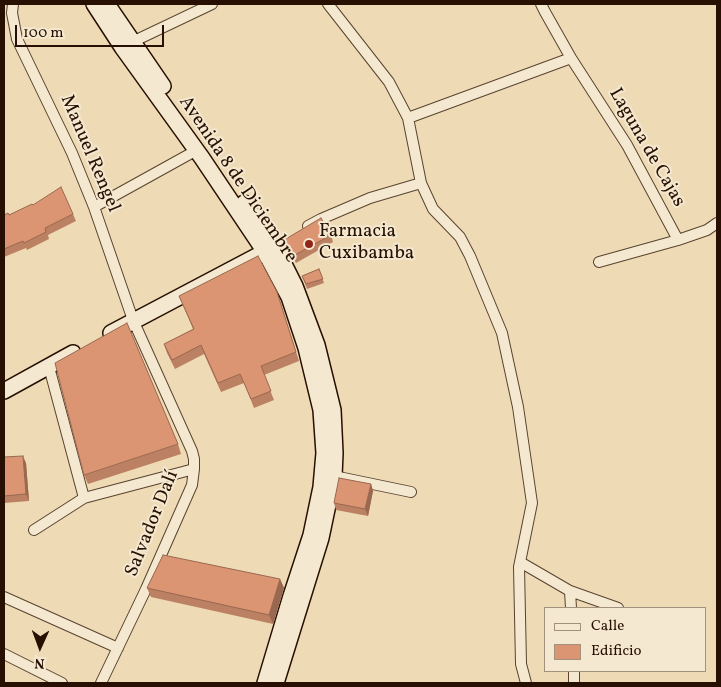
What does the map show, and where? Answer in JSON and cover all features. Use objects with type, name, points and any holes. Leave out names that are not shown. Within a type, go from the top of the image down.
[{"type":"main road","name":"Avenida 8 de Diciembre","points":[[94,4],[127,44],[212,158],[274,246],[295,286],[317,345],[333,410],[334,476],[321,538],[276,683]]},
{"type":"main road","name":"Avenida 8 de Diciembre","points":[[107,4],[127,44],[196,150],[274,246],[306,348],[321,410],[324,453],[321,487],[311,535],[265,683]]},
{"type":"main road","points":[[99,339],[274,246]]},
{"type":"main road","points":[[4,391],[82,348]]},
{"type":"street","name":"Manuel Rengel","points":[[14,4],[12,14],[17,39],[72,152],[94,207],[133,320]]},
{"type":"street","points":[[127,44],[212,4]]},
{"type":"street","points":[[328,4],[389,82],[408,118],[422,183],[433,209],[460,237],[470,256],[502,333],[518,406],[532,503],[519,567],[521,664],[526,683]]},
{"type":"street","name":"Laguna de Cajas","points":[[541,4],[571,58],[627,145],[678,240]]},
{"type":"street","points":[[408,118],[571,58]]},
{"type":"street","points":[[94,207],[196,150]]},
{"type":"street","points":[[298,232],[321,218],[370,198],[422,183]]},
{"type":"street","points":[[599,262],[678,240],[707,230],[717,224]]},
{"type":"street","name":"Salvador Dalí","points":[[101,683],[192,485],[194,469],[192,451],[133,320]]},
{"type":"street","points":[[49,367],[84,498]]},
{"type":"street","points":[[34,530],[84,498],[194,469]]},
{"type":"street","points":[[334,476],[411,492]]},
{"type":"street","points":[[520,562],[570,590],[615,607]]},
{"type":"street","points":[[570,590],[571,607]]},
{"type":"street","points":[[4,597],[118,648]]},
{"type":"street","points":[[4,654],[62,683]]},
{"type":"building","points":[[61,187],[73,214],[45,228],[46,232],[24,243],[23,241],[4,249],[4,215],[8,213],[9,215],[33,205]]},
{"type":"building","points":[[321,218],[331,235],[293,256],[284,240]]},
{"type":"building","points":[[258,256],[277,292],[296,352],[261,366],[271,391],[251,399],[240,374],[218,383],[201,345],[172,360],[164,344],[194,329],[179,296]]},
{"type":"building","points":[[319,269],[323,279],[306,284],[302,276]]},
{"type":"building","points":[[127,323],[178,444],[84,475],[55,363]]},
{"type":"building","points":[[23,456],[26,494],[4,496],[4,457]]},
{"type":"building","points":[[339,478],[371,484],[365,509],[334,503]]},
{"type":"building","points":[[163,555],[280,579],[269,615],[147,588]]},
{"type":"place","name":"Farmacia Cuxibamba","points":[[309,244]]}]
